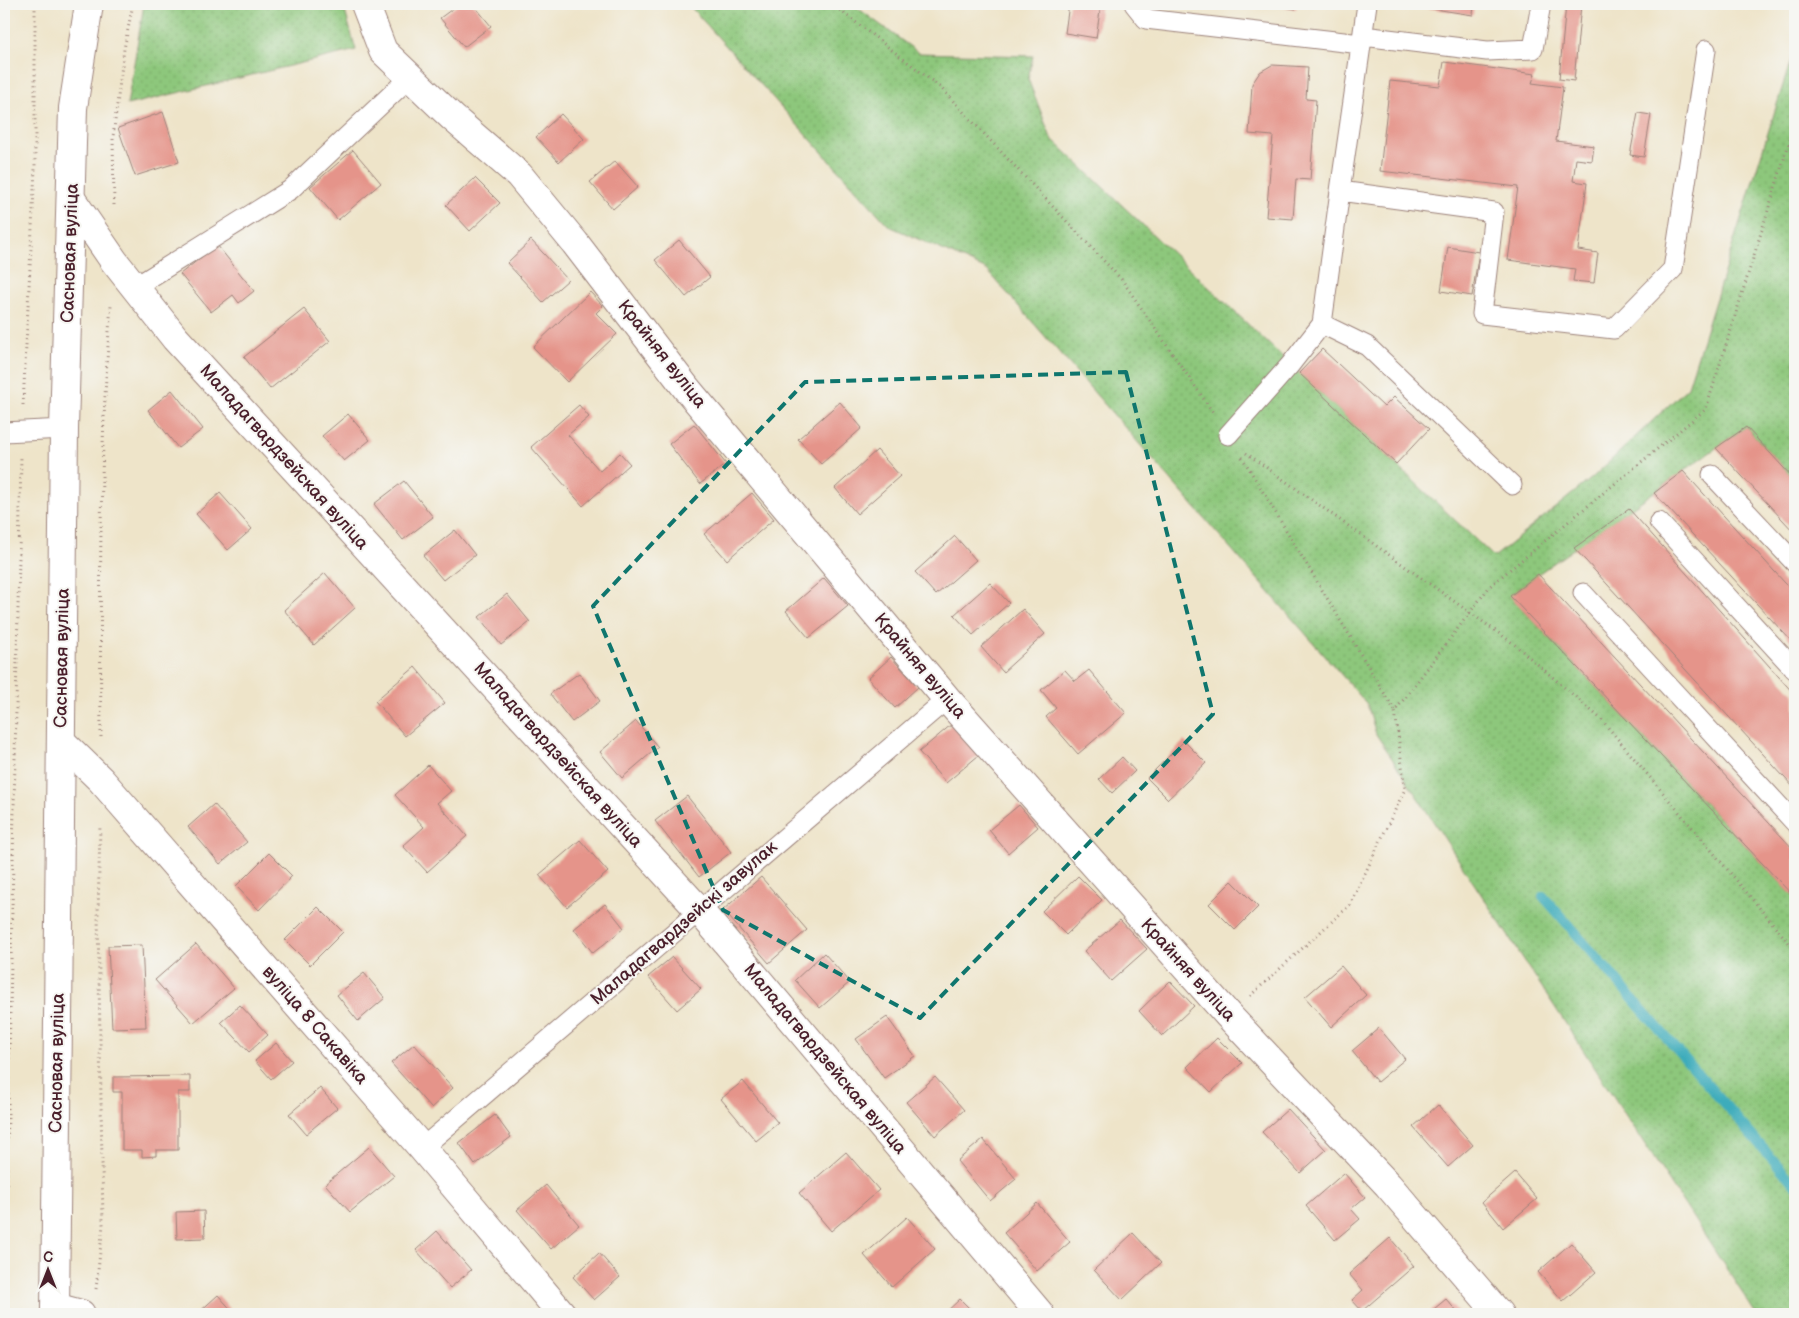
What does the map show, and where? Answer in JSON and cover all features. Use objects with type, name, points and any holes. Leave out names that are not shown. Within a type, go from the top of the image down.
[{"type":"street","name":"Сасновая вуліца","points":[[55,1310],[64,429],[74,108],[89,4]]},
{"type":"street","name":"Крайняя вуліца","points":[[365,4],[383,51],[453,118],[519,175],[575,243],[687,389],[947,699],[1228,1015],[1388,1185],[1499,1314]]},
{"type":"street","name":"Маладагвардзейская вуліца","points":[[72,200],[114,261],[175,338],[699,910],[1040,1314]]},
{"type":"street","name":"вуліца 8 Сакавіка","points":[[61,741],[101,780],[422,1148],[562,1314]]},
{"type":"street","points":[[55,1310],[88,1304]]},
{"type":"lane","points":[[1134,4],[1146,19],[1487,52],[1533,49],[1541,4]]},
{"type":"lane","points":[[1232,440],[1322,324],[1367,4]]},
{"type":"lane","points":[[1340,191],[1494,212],[1482,314],[1614,329],[1673,270],[1706,50]]},
{"type":"lane","points":[[135,287],[290,190],[410,77]]},
{"type":"lane","points":[[1322,324],[1367,346],[1512,485]]},
{"type":"lane","points":[[13,432],[64,429]]},
{"type":"lane","points":[[1712,475],[1795,563]]},
{"type":"lane","points":[[1659,522],[1795,670]]},
{"type":"lane","points":[[1583,593],[1795,822]]},
{"type":"lane","name":"Маладагвардзейскі завулак","points":[[422,1148],[947,699]]},
{"type":"path","points":[[4,1314],[13,432],[35,169],[35,4]]},
{"type":"path","points":[[114,214],[113,138],[124,49],[133,4]]},
{"type":"path","points":[[832,4],[940,87],[1122,280],[1232,440],[1395,711],[1405,789],[1350,905],[1228,1015]]},
{"type":"path","points":[[1395,711],[1490,586],[1706,409],[1795,124]]},
{"type":"path","points":[[88,1304],[103,1225],[98,915],[101,780],[100,633],[102,479],[109,322],[114,261]]},
{"type":"path","points":[[1232,440],[1468,613],[1514,644],[1601,719],[1795,950]]},
{"type":"highlighted area","points":[[1126,372],[1213,714],[920,1018],[723,910],[593,606],[805,382]]},
{"type":"green space","points":[[144,4],[343,4],[356,50],[127,105]]},
{"type":"green space","points":[[688,4],[852,4],[919,53],[1033,56],[1028,79],[1051,138],[1494,557],[1592,478],[1688,387],[1795,47],[1795,480],[1746,427],[1538,574],[1510,596],[1795,898],[1795,1314],[1756,1314],[1376,734],[1367,704],[987,270],[889,226]]},
{"type":"building","points":[[459,4],[473,4],[491,26],[464,47],[440,18]]},
{"type":"building","points":[[1069,4],[1101,4],[1096,38],[1065,33]]},
{"type":"building","points":[[1268,4],[1297,4],[1296,9]]},
{"type":"building","points":[[1402,4],[1474,4],[1473,15]]},
{"type":"building","points":[[1566,4],[1581,4],[1574,81],[1559,79]]},
{"type":"building","points":[[1444,62],[1535,74],[1532,83],[1563,87],[1556,141],[1594,146],[1592,161],[1576,159],[1573,181],[1587,183],[1578,250],[1598,253],[1594,283],[1573,281],[1575,269],[1508,260],[1518,187],[1380,171],[1390,81],[1440,86]]},
{"type":"building","points":[[1272,65],[1308,67],[1306,99],[1316,100],[1310,180],[1296,179],[1293,219],[1266,217],[1273,136],[1249,134],[1252,84],[1260,72]]},
{"type":"building","points":[[163,112],[179,162],[135,176],[118,128]]},
{"type":"building","points":[[1638,113],[1651,115],[1644,157],[1630,155]]},
{"type":"building","points":[[561,114],[584,139],[559,162],[536,137]]},
{"type":"building","points":[[353,150],[381,183],[338,220],[310,187]]},
{"type":"building","points":[[615,161],[638,187],[613,209],[590,182]]},
{"type":"building","points":[[475,178],[500,203],[470,231],[446,205]]},
{"type":"building","points":[[531,240],[568,280],[543,302],[507,263]]},
{"type":"building","points":[[679,240],[710,277],[686,297],[655,260]]},
{"type":"building","points":[[217,245],[254,291],[239,303],[233,295],[211,312],[180,274]]},
{"type":"building","points":[[1448,247],[1479,252],[1472,296],[1441,291]]},
{"type":"building","points":[[590,292],[603,306],[596,313],[617,334],[567,382],[533,347]]},
{"type":"building","points":[[304,309],[330,341],[270,389],[244,357]]},
{"type":"building","points":[[1322,349],[1384,407],[1394,397],[1429,429],[1396,464],[1299,373]]},
{"type":"building","points":[[172,390],[203,429],[178,448],[148,410]]},
{"type":"building","points":[[840,402],[862,428],[821,464],[798,439]]},
{"type":"building","points":[[579,405],[589,417],[568,435],[600,471],[620,453],[630,464],[583,506],[531,447]]},
{"type":"building","points":[[348,414],[370,440],[344,461],[322,436]]},
{"type":"building","points":[[694,424],[726,464],[700,484],[669,444]]},
{"type":"building","points":[[1746,427],[1795,480],[1795,533],[1716,448]]},
{"type":"building","points":[[877,450],[900,476],[857,514],[835,488]]},
{"type":"building","points":[[1683,471],[1795,594],[1795,645],[1654,493]]},
{"type":"building","points":[[404,481],[433,517],[403,540],[374,504]]},
{"type":"building","points":[[220,493],[252,529],[228,550],[196,514]]},
{"type":"building","points":[[752,493],[774,519],[727,560],[704,534]]},
{"type":"building","points":[[1629,509],[1795,695],[1795,789],[1574,548]]},
{"type":"building","points":[[455,530],[475,555],[443,580],[423,556]]},
{"type":"building","points":[[955,536],[976,560],[936,595],[915,572]]},
{"type":"building","points":[[325,573],[355,608],[314,645],[284,610]]},
{"type":"building","points":[[1538,574],[1795,851],[1795,898],[1510,596]]},
{"type":"building","points":[[824,578],[848,606],[809,638],[786,611]]},
{"type":"building","points":[[990,583],[1009,603],[973,635],[954,615]]},
{"type":"building","points":[[507,594],[530,622],[501,645],[479,617]]},
{"type":"building","points":[[1023,609],[1045,634],[1003,672],[981,647]]},
{"type":"building","points":[[891,657],[918,687],[895,708],[868,678]]},
{"type":"building","points":[[415,667],[445,703],[405,736],[375,701]]},
{"type":"building","points":[[1065,670],[1075,681],[1089,670],[1126,713],[1078,754],[1046,717],[1056,708],[1041,690]]},
{"type":"building","points":[[579,673],[600,701],[572,722],[550,694]]},
{"type":"building","points":[[636,721],[658,747],[622,778],[600,752]]},
{"type":"building","points":[[952,724],[979,755],[946,783],[919,752]]},
{"type":"building","points":[[1184,741],[1206,763],[1168,799],[1147,778]]},
{"type":"building","points":[[1122,757],[1135,771],[1112,793],[1099,779]]},
{"type":"building","points":[[428,765],[451,791],[437,803],[467,836],[427,872],[403,846],[424,827],[395,795]]},
{"type":"building","points":[[687,796],[731,852],[699,877],[655,821]]},
{"type":"building","points":[[214,804],[247,842],[220,864],[188,827]]},
{"type":"building","points":[[1019,805],[1038,827],[1008,853],[989,830]]},
{"type":"building","points":[[580,840],[608,872],[567,907],[539,875]]},
{"type":"building","points":[[269,853],[292,876],[259,910],[236,886]]},
{"type":"building","points":[[1078,876],[1102,900],[1066,935],[1042,911]]},
{"type":"building","points":[[761,877],[807,930],[769,963],[723,910]]},
{"type":"building","points":[[1232,881],[1258,907],[1235,930],[1209,904]]},
{"type":"building","points":[[605,904],[624,928],[593,953],[574,929]]},
{"type":"building","points":[[318,907],[343,932],[310,965],[285,940]]},
{"type":"building","points":[[1120,920],[1147,949],[1111,981],[1084,951]]},
{"type":"building","points":[[196,944],[234,988],[193,1023],[155,980]]},
{"type":"building","points":[[142,945],[146,1027],[112,1028],[108,946]]},
{"type":"building","points":[[824,953],[850,982],[820,1008],[795,980]]},
{"type":"building","points":[[672,957],[701,989],[677,1010],[648,977]]},
{"type":"building","points":[[1341,966],[1366,995],[1331,1027],[1305,997]]},
{"type":"building","points":[[364,973],[385,998],[358,1021],[337,995]]},
{"type":"building","points":[[1170,981],[1194,1006],[1162,1036],[1139,1011]]},
{"type":"building","points":[[240,1005],[268,1035],[249,1052],[221,1022]]},
{"type":"building","points":[[887,1017],[915,1056],[884,1078],[856,1039]]},
{"type":"building","points":[[1379,1028],[1405,1059],[1377,1082],[1352,1051]]},
{"type":"building","points":[[1217,1038],[1242,1063],[1211,1092],[1187,1067]]},
{"type":"building","points":[[276,1043],[292,1061],[271,1079],[255,1061]]},
{"type":"building","points":[[414,1044],[453,1088],[431,1108],[391,1063]]},
{"type":"building","points":[[190,1076],[190,1092],[178,1092],[178,1150],[156,1150],[156,1156],[142,1157],[142,1150],[122,1150],[122,1092],[113,1092],[113,1077]]},
{"type":"building","points":[[935,1077],[964,1110],[935,1136],[906,1102]]},
{"type":"building","points":[[743,1081],[778,1123],[756,1141],[721,1099]]},
{"type":"building","points":[[320,1088],[337,1108],[306,1134],[289,1114]]},
{"type":"building","points":[[1438,1105],[1473,1145],[1448,1167],[1413,1127]]},
{"type":"building","points":[[1288,1109],[1326,1150],[1300,1173],[1262,1132]]},
{"type":"building","points":[[495,1115],[511,1137],[475,1165],[459,1143]]},
{"type":"building","points":[[983,1139],[1016,1179],[990,1201],[957,1161]]},
{"type":"building","points":[[369,1147],[394,1176],[350,1212],[325,1184]]},
{"type":"building","points":[[846,1152],[879,1190],[831,1231],[799,1193]]},
{"type":"building","points":[[1344,1173],[1365,1197],[1351,1209],[1360,1219],[1335,1240],[1306,1206]]},
{"type":"building","points":[[1515,1173],[1537,1199],[1503,1228],[1482,1202]]},
{"type":"building","points":[[546,1185],[579,1225],[551,1249],[517,1210]]},
{"type":"building","points":[[1037,1203],[1070,1242],[1037,1271],[1004,1233]]},
{"type":"building","points":[[204,1211],[205,1238],[177,1239],[176,1212]]},
{"type":"building","points":[[907,1217],[935,1249],[892,1287],[864,1255]]},
{"type":"building","points":[[437,1231],[471,1270],[450,1288],[416,1250]]},
{"type":"building","points":[[1133,1233],[1161,1263],[1122,1300],[1094,1270]]},
{"type":"building","points":[[1390,1238],[1414,1266],[1362,1311],[1352,1300],[1363,1290],[1349,1274]]},
{"type":"building","points":[[1571,1243],[1596,1272],[1563,1301],[1538,1272]]},
{"type":"building","points":[[599,1253],[620,1277],[594,1300],[573,1277]]},
{"type":"building","points":[[218,1295],[235,1314],[197,1314]]},
{"type":"building","points":[[960,1299],[975,1314],[944,1314]]},
{"type":"building","points":[[1446,1299],[1459,1314],[1428,1314]]},
{"type":"waterway","points":[[1543,896],[1795,1185]]}]
